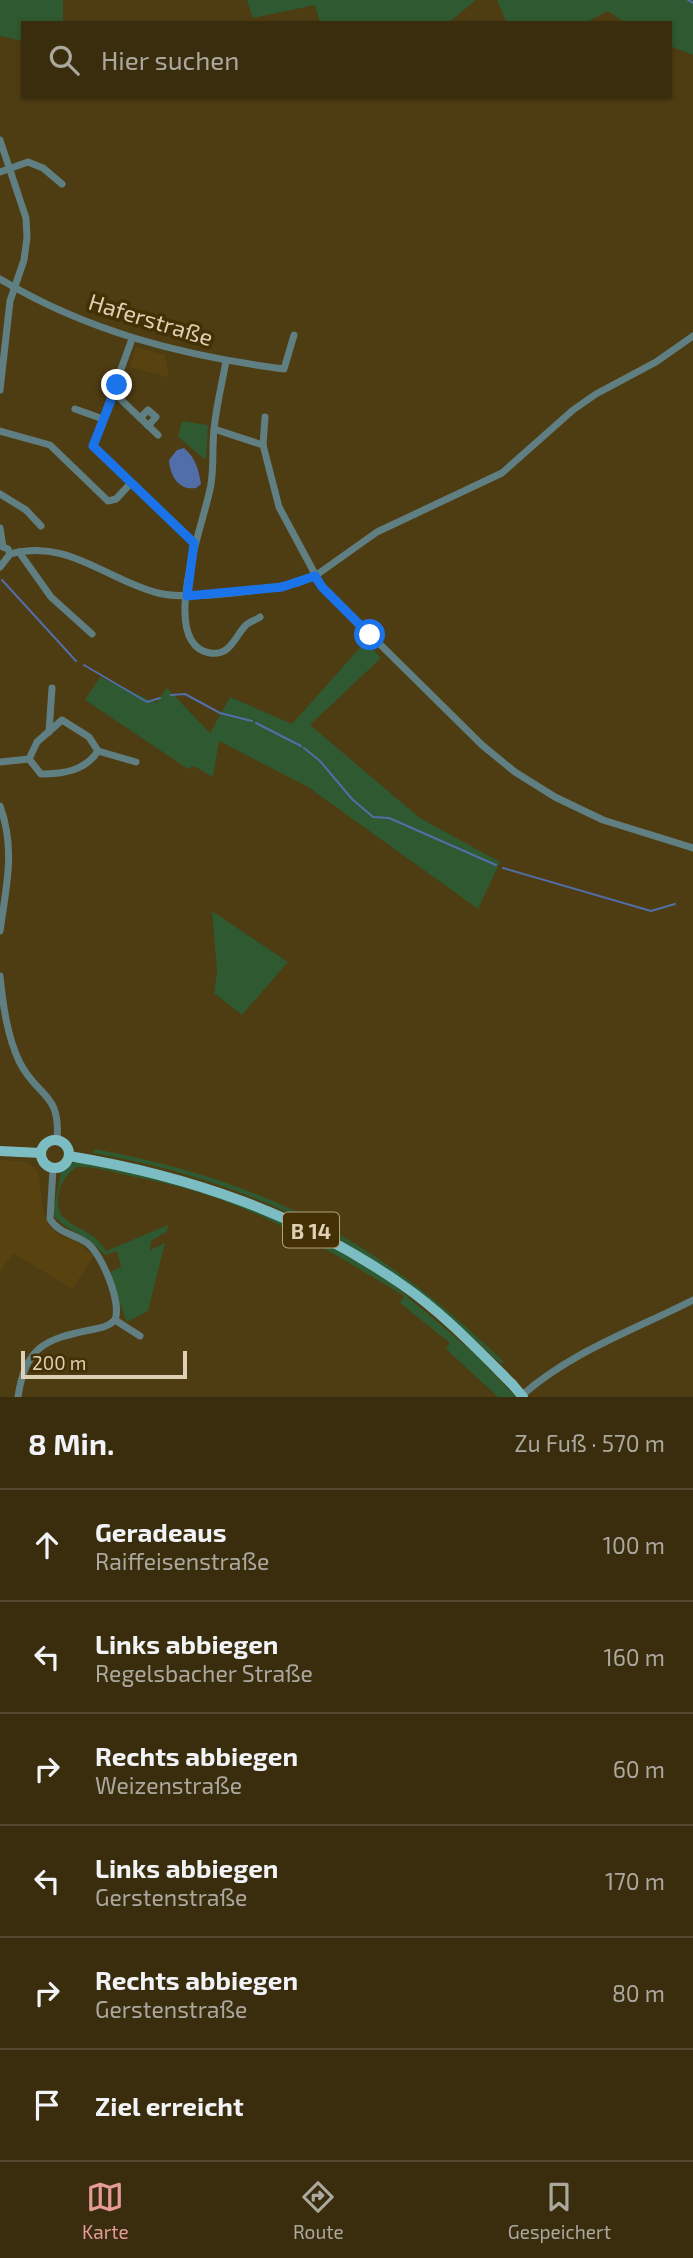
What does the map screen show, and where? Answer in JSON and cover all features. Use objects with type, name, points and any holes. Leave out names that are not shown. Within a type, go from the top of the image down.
[{"type":"main road","points":[[57,1140],[68,1147],[69,1156],[64,1166],[53,1169],[42,1161],[41,1153],[46,1143],[57,1140]]},
{"type":"main road","points":[[0,1150],[41,1153]]},
{"type":"main road","name":"B 14","points":[[69,1156],[137,1168],[209,1188],[283,1215],[343,1247],[403,1285],[461,1333],[512,1384],[521,1397]]},
{"type":"street","points":[[0,140],[26,218],[27,238],[24,260],[13,287],[0,390]]},
{"type":"street","points":[[0,172],[28,162],[43,168],[62,184]]},
{"type":"street","name":"Haferstraße","points":[[0,279],[89,323],[132,339],[226,361],[284,369],[293,335]]},
{"type":"street","points":[[0,567],[15,553],[39,550],[65,553],[124,581],[160,594],[187,596],[282,587],[315,576],[377,532],[502,473],[573,410],[596,394],[656,362],[693,336]]},
{"type":"street","points":[[132,339],[93,446],[194,543]]},
{"type":"street","points":[[226,361],[214,429],[211,486],[194,543],[187,596],[187,629],[201,649],[212,653],[228,649],[240,638],[246,626],[260,617]]},
{"type":"street","points":[[114,393],[158,435]]},
{"type":"street","points":[[75,409],[103,419]]},
{"type":"street","points":[[265,418],[263,445],[279,508],[322,587],[482,745],[515,772],[555,797],[603,820],[692,846]]},
{"type":"street","points":[[214,429],[263,445]]},
{"type":"street","points":[[0,430],[50,445],[108,501],[116,499],[130,484]]},
{"type":"street","points":[[0,494],[26,510],[41,526]]},
{"type":"street","points":[[0,528],[1,547],[15,553],[51,597],[92,634]]},
{"type":"street","points":[[49,732],[52,688]]},
{"type":"street","points":[[29,759],[37,742],[62,720],[89,737],[98,751],[136,762]]},
{"type":"street","points":[[29,759],[41,774],[58,774],[79,769],[92,761],[98,751]]},
{"type":"street","points":[[0,762],[29,759]]},
{"type":"street","points":[[0,806],[11,861],[0,931]]},
{"type":"street","points":[[0,976],[12,1043],[27,1075],[50,1097],[56,1109],[57,1140]]},
{"type":"street","points":[[18,1397],[21,1379],[37,1348],[60,1336],[104,1327],[115,1320],[118,1306],[99,1255],[85,1241],[63,1232],[50,1219],[53,1169]]},
{"type":"street","points":[[521,1397],[538,1380],[597,1345],[693,1300]]},
{"type":"street","points":[[115,1320],[140,1336]]},
{"type":"shaded area","points":[[136,347],[165,355],[169,378],[130,367]]},
{"type":"shaded area","points":[[0,1160],[27,1162],[35,1168],[39,1175],[43,1210],[49,1225],[59,1235],[76,1241],[94,1256],[72,1289],[13,1253],[0,1272]]},
{"type":"green space","points":[[0,0],[63,0],[63,21],[21,21],[21,41],[0,36]]},
{"type":"green space","points":[[247,0],[476,0],[450,21],[319,21],[315,5],[253,18]]},
{"type":"green space","points":[[497,0],[693,0],[693,55],[672,47],[672,21],[622,21],[608,11],[589,21],[506,21]]},
{"type":"green space","points":[[182,421],[208,425],[206,460],[178,437]]},
{"type":"green space","points":[[366,641],[381,658],[310,725],[420,818],[500,862],[478,909],[308,787],[219,741],[213,777],[194,766],[188,769],[85,700],[100,677],[156,703],[167,688],[210,733],[230,697],[292,724]]},
{"type":"green space","points":[[212,911],[288,962],[242,1015],[214,993],[217,971]]},
{"type":"green space","points":[[94,1149],[156,1162],[214,1179],[267,1198],[317,1222],[364,1249],[411,1282],[504,1362],[501,1364],[410,1286],[315,1226],[264,1202],[211,1182],[93,1153]]},
{"type":"green space","points":[[76,1161],[180,1181],[298,1227],[382,1275],[474,1353],[516,1397],[498,1397],[446,1349],[450,1343],[400,1303],[404,1296],[307,1239],[243,1208],[174,1185],[106,1170],[77,1167],[63,1181],[58,1199],[60,1213],[94,1237],[106,1251],[168,1225],[167,1231],[151,1241],[150,1250],[165,1243],[148,1311],[127,1322],[108,1273],[121,1267],[117,1251],[105,1255],[53,1214],[61,1171]]},
{"type":"water","points":[[184,448],[197,468],[201,484],[196,488],[184,487],[176,481],[171,471],[169,460],[177,450]]},
{"type":"waterway","points":[[688,0],[693,3]]},
{"type":"waterway","points":[[2,580],[76,661]]},
{"type":"waterway","points":[[84,665],[147,702],[160,698]]},
{"type":"waterway","points":[[171,695],[185,694],[220,713],[252,721]]},
{"type":"waterway","points":[[256,723],[301,746]]},
{"type":"waterway","points":[[304,748],[320,761],[352,799],[373,817],[389,818],[496,865]]},
{"type":"waterway","points":[[503,868],[651,911],[675,904]]},
{"type":"route","points":[[117,385],[92,442],[93,446],[194,543],[186,587],[187,596],[282,587],[315,576],[322,587],[370,635]]}]
